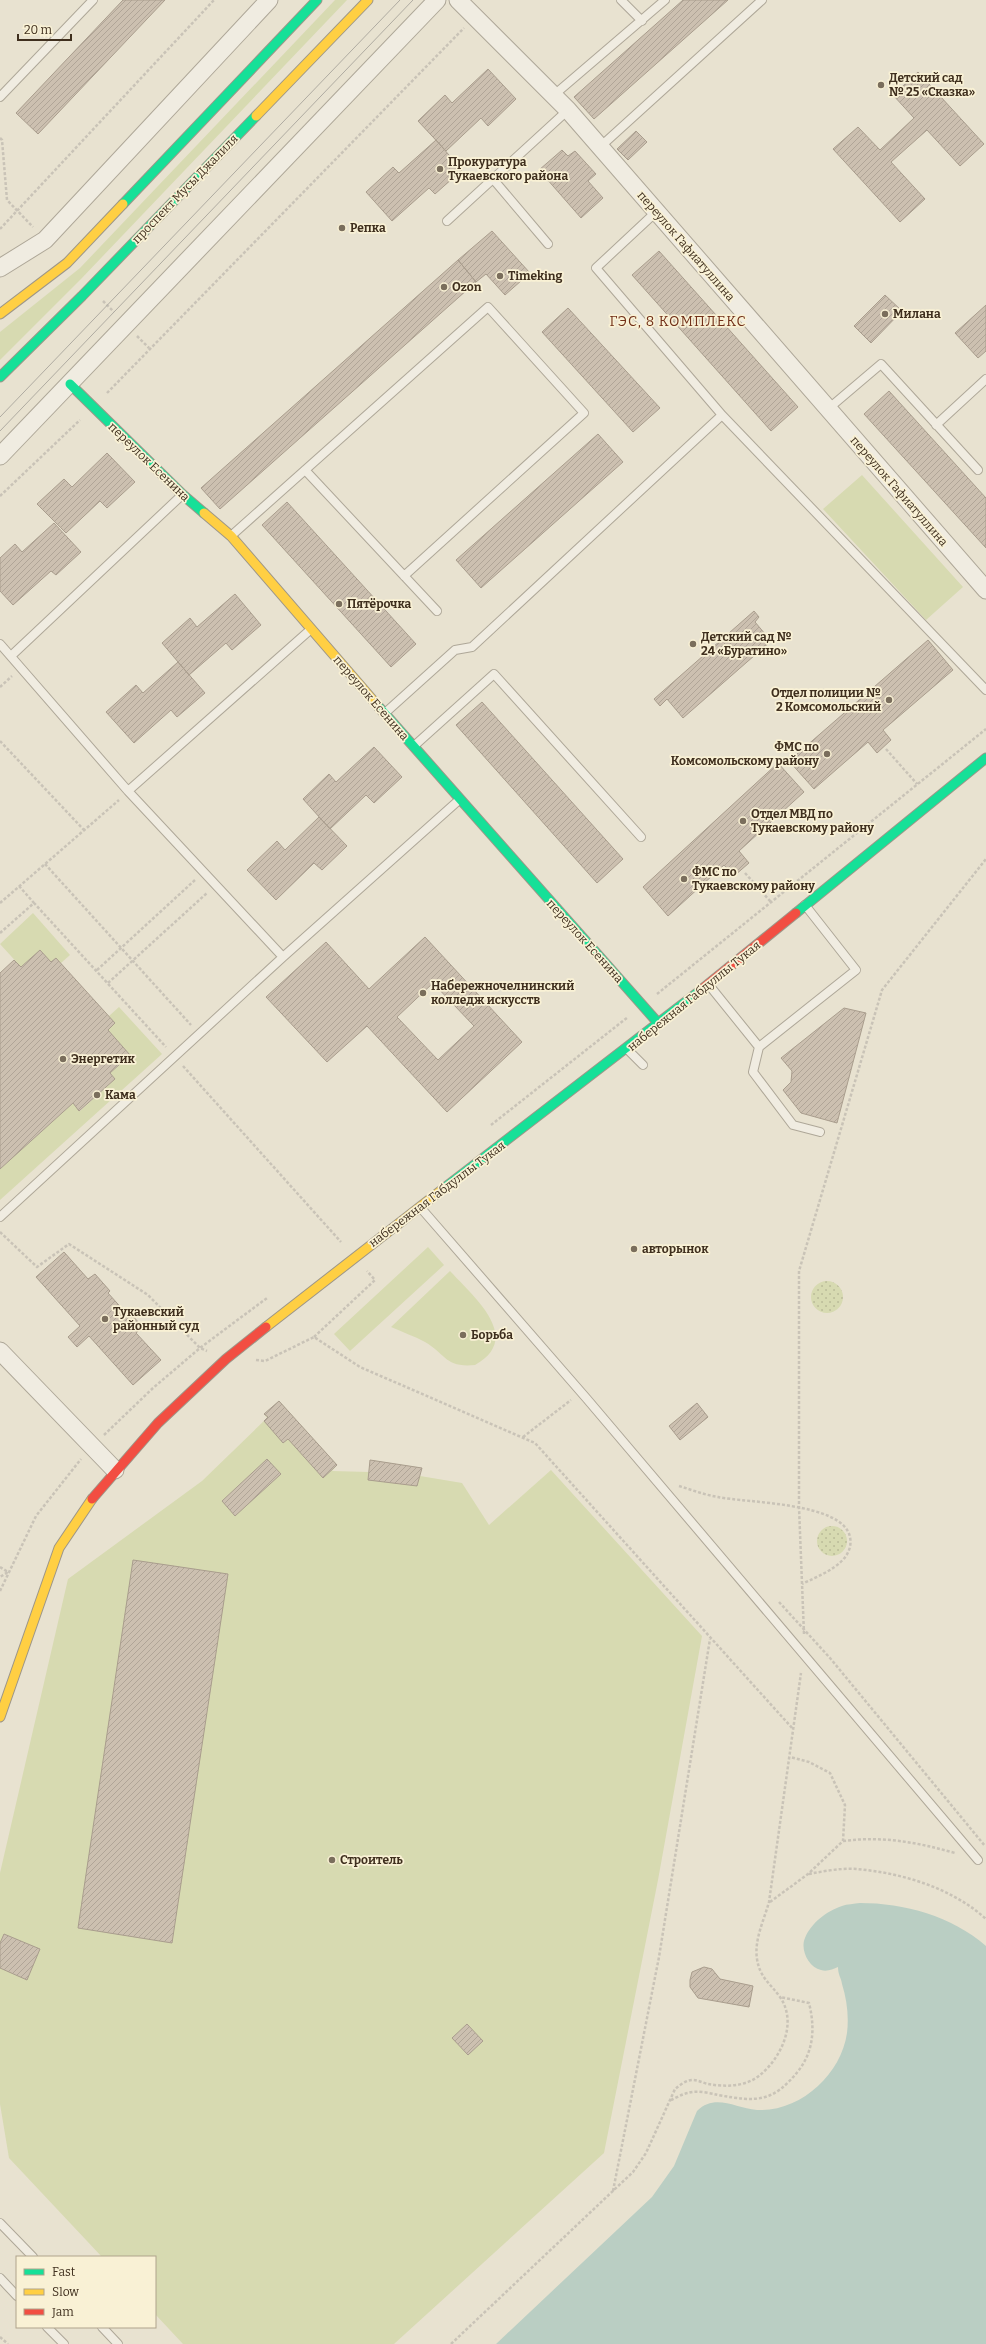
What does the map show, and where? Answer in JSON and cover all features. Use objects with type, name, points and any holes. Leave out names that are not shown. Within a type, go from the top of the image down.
[{"type":"main road","points":[[0,314],[67,263],[317,0]]},
{"type":"main road","name":"проспект Мусы Джалиля","points":[[0,377],[82,296],[368,0]]},
{"type":"main road","name":"переулок Есенина","points":[[70,384],[182,495],[231,536],[413,747],[659,1024]]},
{"type":"main road","name":"набережная Габдуллы Тукая","points":[[0,1717],[59,1548],[88,1503],[115,1470],[158,1423],[216,1368],[354,1257],[659,1024],[986,758]]},
{"type":"street","points":[[0,268],[45,240],[269,0]]},
{"type":"street","points":[[0,456],[437,0]]},
{"type":"street","name":"переулок Гафиатуллина","points":[[458,0],[474,18],[568,110],[986,590]]},
{"type":"street","points":[[0,1350],[115,1470]]},
{"type":"lane","points":[[0,97],[93,0]]},
{"type":"lane","points":[[621,0],[642,21]]},
{"type":"lane","points":[[554,95],[665,0]]},
{"type":"lane","points":[[600,147],[762,0]]},
{"type":"lane","points":[[447,221],[568,110]]},
{"type":"lane","points":[[493,179],[548,244]]},
{"type":"lane","points":[[656,212],[596,268],[722,415],[986,690]]},
{"type":"lane","points":[[231,536],[488,307],[584,413],[404,576]]},
{"type":"lane","points":[[828,409],[881,364],[978,470]]},
{"type":"lane","points":[[936,425],[986,379]]},
{"type":"lane","points":[[385,714],[455,650],[472,647],[722,415]]},
{"type":"lane","points":[[305,470],[437,612]]},
{"type":"lane","points":[[11,656],[182,495]]},
{"type":"lane","points":[[128,792],[311,629]]},
{"type":"lane","points":[[0,644],[11,656],[19,669],[128,792],[283,957]]},
{"type":"lane","points":[[413,747],[494,674],[641,837]]},
{"type":"lane","points":[[0,1217],[198,1034],[460,800]]},
{"type":"lane","points":[[805,905],[856,970],[759,1047],[753,1072],[793,1125],[820,1132]]},
{"type":"lane","points":[[709,984],[759,1047]]},
{"type":"lane","points":[[627,1049],[643,1065]]},
{"type":"lane","points":[[420,1207],[804,1653],[978,1860]]},
{"type":"lane","points":[[0,2223],[32,2256]]},
{"type":"lane","points":[[0,2278],[16,2295]]},
{"type":"lane","points":[[48,2328],[64,2344]]},
{"type":"lane","points":[[103,2328],[118,2344]]},
{"type":"path","points":[[0,229],[214,0]]},
{"type":"path","points":[[0,496],[93,408],[149,348],[474,18]]},
{"type":"path","points":[[0,138],[2,140],[7,200],[38,232]]},
{"type":"path","points":[[101,300],[118,316]]},
{"type":"path","points":[[136,335],[149,348]]},
{"type":"path","points":[[0,687],[19,669]]},
{"type":"path","points":[[0,741],[84,830]]},
{"type":"path","points":[[886,749],[918,784]]},
{"type":"path","points":[[0,903],[128,792]]},
{"type":"path","points":[[451,2344],[633,2172],[646,2153],[675,2089],[683,2082],[693,2080],[732,2086],[746,2083],[759,2077],[780,2053],[785,2040],[787,2028],[786,2013],[780,1997],[770,1988],[762,1974],[757,1958],[758,1939],[769,1902],[804,1653],[800,1507],[799,1271],[882,990],[986,859]]},
{"type":"path","points":[[45,864],[198,1034]]},
{"type":"path","points":[[97,970],[204,872]]},
{"type":"path","points":[[745,873],[771,902]]},
{"type":"path","points":[[108,983],[216,884]]},
{"type":"path","points":[[19,886],[97,970],[375,1280],[314,1337]]},
{"type":"path","points":[[0,933],[34,903]]},
{"type":"path","points":[[535,1443],[794,1730]]},
{"type":"path","points":[[678,1486],[718,1497],[800,1507],[839,1521],[849,1531],[851,1542],[847,1555],[837,1566],[802,1584]]},
{"type":"path","points":[[0,1567],[8,1572],[0,1578]]},
{"type":"path","points":[[613,2191],[660,1957],[710,1638]]},
{"type":"path","points":[[790,1757],[809,1762],[830,1773],[845,1805],[843,1841]]},
{"type":"path","points":[[769,1902],[808,1874],[843,1841],[871,1838],[923,1844],[978,1860]]},
{"type":"path","points":[[808,1874],[832,1870],[856,1869],[923,1883],[957,1897],[986,1919]]},
{"type":"path","points":[[670,2100],[688,2092],[705,2092],[744,2100],[763,2098],[786,2087],[802,2066],[809,2051],[813,2035],[813,2019],[809,2003],[780,1997]]},
{"type":"path","points":[[0,2337],[8,2344]]},
{"type":"green space","points":[[335,0],[347,0],[81,279],[0,360],[0,332],[80,268]]},
{"type":"green space","points":[[862,475],[963,587],[926,620],[823,509]]},
{"type":"green space","points":[[33,913],[70,955],[61,963],[56,958],[51,962],[40,950],[21,967],[0,944]]},
{"type":"green space","points":[[119,1007],[162,1054],[0,1200],[0,1169],[73,1103],[80,1111],[115,1079],[110,1073],[130,1055],[108,1030],[115,1023],[109,1016]]},
{"type":"green space","points":[[428,1247],[444,1265],[350,1351],[334,1334]]},
{"type":"green space","points":[[450,1271],[481,1305],[490,1317],[495,1330],[495,1342],[489,1354],[475,1365],[457,1364],[452,1362],[425,1342],[391,1327]]},
{"type":"green space","points":[[827,1281],[833,1282],[840,1288],[843,1297],[842,1303],[836,1310],[827,1313],[821,1312],[814,1306],[811,1297],[812,1291],[818,1284]]},
{"type":"green space","name":"Строитель","points":[[279,1401],[337,1465],[332,1471],[369,1472],[370,1460],[422,1468],[420,1476],[462,1483],[489,1525],[551,1470],[702,1636],[658,1880],[604,2153],[394,2344],[183,2344],[156,2315],[156,2256],[101,2256],[9,2158],[0,2104],[0,1873],[68,1579],[202,1481],[267,1418],[264,1414]]},
{"type":"green space","points":[[832,1526],[838,1527],[846,1535],[846,1547],[838,1555],[832,1556],[826,1555],[818,1547],[817,1541],[818,1535],[826,1527]]},
{"type":"shaded area","points":[[860,1903],[893,1906],[927,1913],[958,1927],[986,1946],[986,2344],[496,2344],[652,2197],[674,2166],[697,2111],[711,2103],[718,2102],[757,2110],[773,2109],[788,2105],[803,2098],[816,2088],[827,2076],[836,2063],[843,2048],[847,2033],[848,2015],[844,1990],[838,1972],[838,1967],[825,1971],[816,1968],[806,1957],[804,1952],[804,1942],[811,1927],[825,1914],[844,1905]]},
{"type":"building","points":[[123,0],[165,0],[38,134],[16,113]]},
{"type":"building","points":[[683,0],[728,0],[594,119],[574,97]]},
{"type":"building","points":[[488,69],[516,99],[488,126],[481,118],[446,151],[418,121],[445,95],[452,103]]},
{"type":"building","points":[[918,72],[984,144],[960,166],[927,130],[891,162],[925,199],[900,222],[833,149],[858,127],[880,150],[914,118],[893,95]]},
{"type":"building","points":[[636,131],[647,142],[628,160],[617,149]]},
{"type":"building","points":[[436,140],[462,170],[435,194],[429,188],[392,221],[366,192],[393,167],[399,173]]},
{"type":"building","points":[[562,150],[568,156],[575,151],[596,174],[588,181],[603,198],[581,218],[539,170]]},
{"type":"building","points":[[492,231],[530,273],[505,295],[486,274],[476,282],[458,260]]},
{"type":"building","points":[[659,251],[798,407],[771,431],[632,275]]},
{"type":"building","points":[[458,260],[476,282],[220,509],[201,488]]},
{"type":"building","points":[[885,295],[902,311],[871,343],[854,326]]},
{"type":"building","points":[[986,305],[986,351],[978,358],[955,333]]},
{"type":"building","points":[[568,308],[660,408],[633,432],[542,332]]},
{"type":"building","points":[[889,391],[986,498],[986,548],[864,414]]},
{"type":"building","points":[[598,434],[623,462],[481,588],[456,560]]},
{"type":"building","points":[[107,453],[135,482],[107,508],[100,501],[66,533],[37,504],[64,479],[72,487]]},
{"type":"building","points":[[287,502],[416,644],[391,667],[262,525]]},
{"type":"building","points":[[54,523],[81,552],[56,575],[51,571],[13,605],[0,591],[0,558],[15,544],[22,552]]},
{"type":"building","points":[[235,594],[261,625],[232,650],[226,643],[189,675],[162,643],[190,618],[197,627]]},
{"type":"building","points":[[754,611],[759,617],[755,622],[771,641],[683,718],[667,699],[660,706],[654,699]]},
{"type":"building","name":"Отдел полиции № 2 Комсомольский","points":[[928,640],[953,670],[883,730],[891,740],[877,753],[868,742],[814,789],[789,761]]},
{"type":"building","points":[[178,662],[205,693],[177,717],[171,710],[134,743],[106,712],[136,685],[143,693]]},
{"type":"building","points":[[482,702],[623,859],[597,883],[456,725]]},
{"type":"building","points":[[374,747],[402,777],[374,803],[366,795],[330,829],[303,799],[329,774],[336,782]]},
{"type":"building","name":"Отдел МВД по Тукаевскому району","points":[[778,763],[804,792],[739,851],[749,863],[734,876],[724,865],[668,916],[643,887]]},
{"type":"building","points":[[319,817],[347,846],[322,870],[314,863],[276,900],[247,870],[277,841],[285,850]]},
{"type":"building","points":[[425,937],[522,1042],[447,1112],[367,1026],[327,1062],[266,997],[326,942],[369,989]],"holes":[[[433,983],[474,1026],[438,1060],[397,1017]]]},
{"type":"building","name":"Энергетик","points":[[40,950],[51,962],[56,958],[115,1023],[108,1030],[130,1055],[110,1073],[115,1079],[79,1111],[73,1103],[0,1169],[0,973],[14,960],[21,967]]},
{"type":"building","points":[[844,1008],[866,1013],[837,1123],[801,1113],[783,1090],[791,1082],[792,1071],[781,1058]]},
{"type":"building","name":"Тукаевский районный суд","points":[[64,1252],[88,1279],[95,1274],[110,1291],[108,1293],[125,1312],[127,1310],[143,1327],[136,1333],[161,1360],[133,1385],[89,1336],[77,1347],[68,1337],[80,1326],[36,1277]]},
{"type":"building","points":[[279,1401],[337,1465],[323,1478],[288,1439],[283,1443],[264,1421],[268,1417],[264,1414]]},
{"type":"building","points":[[697,1403],[708,1417],[680,1440],[669,1426]]},
{"type":"building","points":[[267,1459],[281,1474],[235,1516],[222,1501]]},
{"type":"building","points":[[370,1460],[422,1468],[417,1486],[368,1480]]},
{"type":"building","points":[[133,1560],[228,1574],[172,1943],[78,1928]]},
{"type":"building","points":[[4,1934],[40,1949],[27,1980],[0,1968],[0,1943]]},
{"type":"building","points":[[704,1967],[712,1969],[720,1979],[753,1986],[749,2007],[698,1998],[690,1987],[690,1980],[692,1972]]},
{"type":"building","points":[[467,2024],[483,2041],[468,2055],[452,2038]]},
{"type":"tram line","points":[[0,417],[400,0]]},
{"type":"tram line","points":[[0,431],[413,0]]},
{"type":"traffic: fast","points":[[123,204],[317,0]]},
{"type":"traffic: fast","points":[[0,377],[82,296],[256,116]]},
{"type":"traffic: fast","points":[[70,384],[183,495],[204,513]]},
{"type":"traffic: fast","points":[[377,705],[659,1024]]},
{"type":"traffic: fast","points":[[796,913],[986,758]]},
{"type":"traffic: fast","points":[[443,1189],[701,990]]},
{"type":"traffic: slow","points":[[256,116],[368,0]]},
{"type":"traffic: slow","points":[[0,314],[67,263],[123,204]]},
{"type":"traffic: slow","points":[[204,513],[231,536],[377,705]]},
{"type":"traffic: slow","points":[[266,1327],[443,1189]]},
{"type":"traffic: slow","points":[[0,1717],[59,1548],[92,1499]]},
{"type":"traffic: jam","points":[[701,990],[796,913]]},
{"type":"traffic: jam","points":[[92,1499],[158,1423],[226,1359],[266,1327]]},
{"type":"place","name":"Детский сад № 25 «Сказка»","points":[[881,85]]},
{"type":"place","name":"Прокуратура Тукаевского района","points":[[440,169]]},
{"type":"place","name":"Репка","points":[[342,228]]},
{"type":"place","name":"Timeking","points":[[500,276]]},
{"type":"place","name":"Ozon","points":[[444,287]]},
{"type":"place","name":"Милана","points":[[885,314]]},
{"type":"place","name":"Пятёрочка","points":[[339,604]]},
{"type":"place","name":"Детский сад № 24 «Буратино»","points":[[693,644]]},
{"type":"place","name":"Отдел полиции № 2 Комсомольский","points":[[889,700]]},
{"type":"place","name":"ФМС по Комсомольскому району","points":[[827,754]]},
{"type":"place","name":"Отдел МВД по Тукаевскому району","points":[[743,821]]},
{"type":"place","name":"ФМС по Тукаевскому району","points":[[684,879]]},
{"type":"place","name":"Набережночелнинский колледж искусств","points":[[423,993]]},
{"type":"place","name":"Энергетик","points":[[63,1059]]},
{"type":"place","name":"Кама","points":[[97,1095]]},
{"type":"place","name":"авторынок","points":[[634,1249]]},
{"type":"place","name":"Тукаевский районный суд","points":[[105,1319]]},
{"type":"place","name":"Борьба","points":[[463,1335]]},
{"type":"place","name":"Строитель","points":[[332,1860]]},
{"type":"district","name":"ГЭС, 8 КОМПЛЕКС","points":[[678,321]]}]
